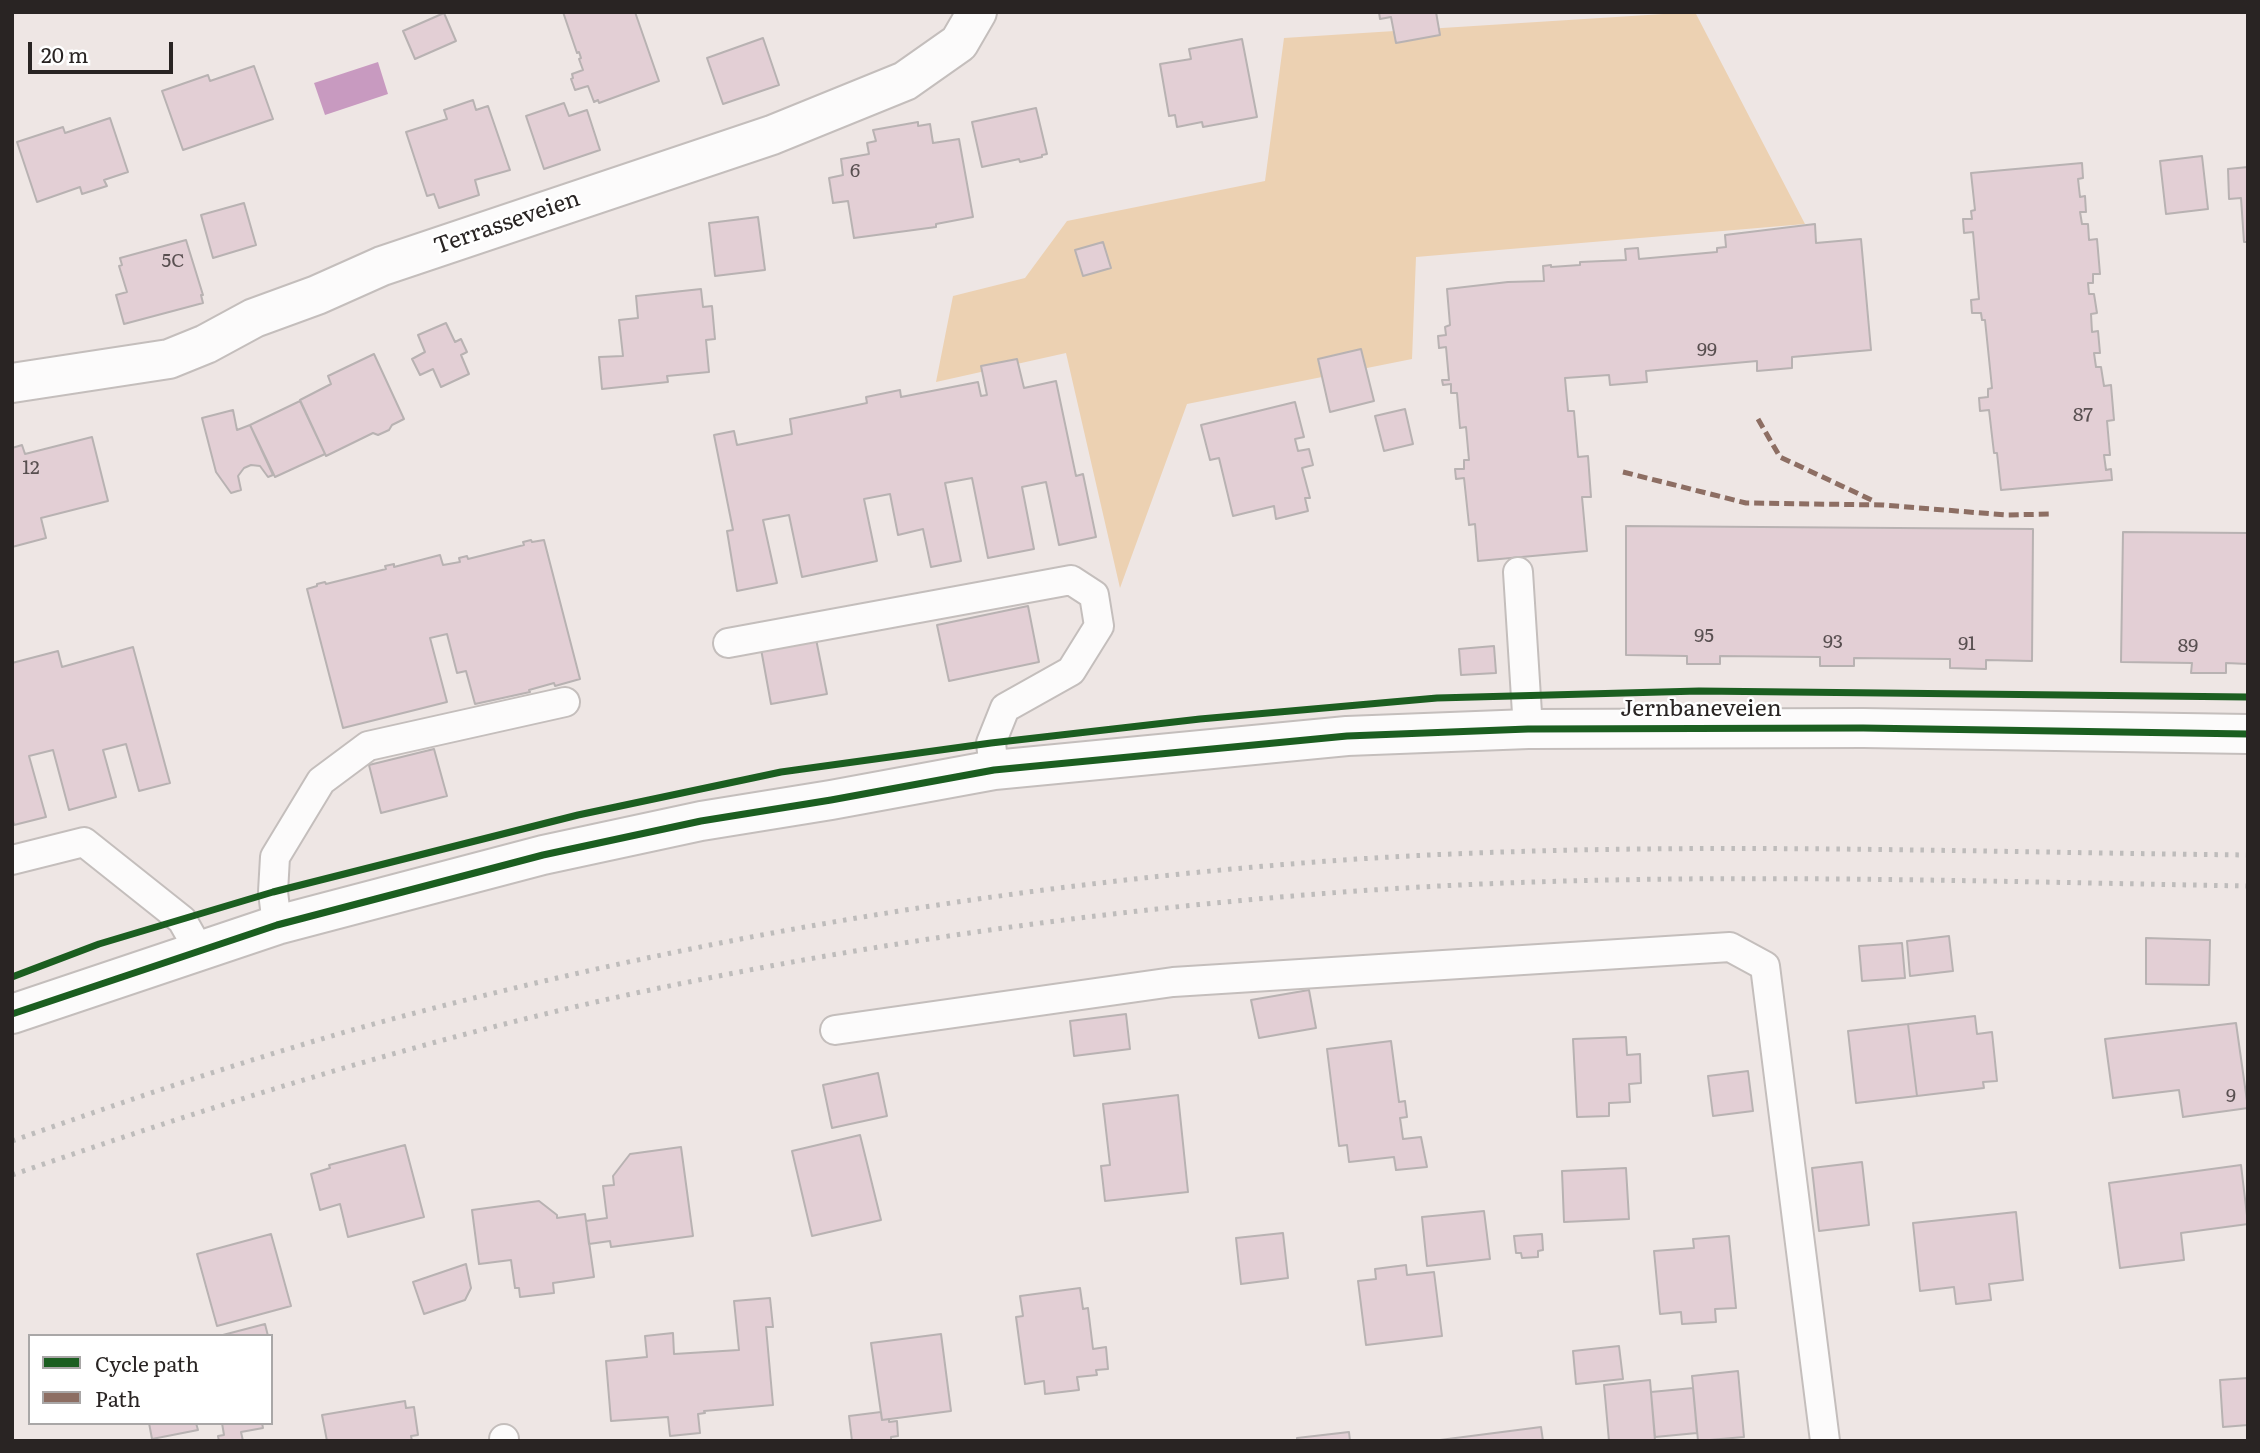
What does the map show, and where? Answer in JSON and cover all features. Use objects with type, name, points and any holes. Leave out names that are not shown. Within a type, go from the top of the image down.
[{"type":"street","name":"Terrasseveien","points":[[12,383],[169,359],[206,344],[254,318],[317,295],[382,266],[772,135],[905,81],[959,43],[977,12]]},
{"type":"street","name":"Jernbaneveien","points":[[12,1014],[277,925],[543,855],[701,821],[994,770],[1346,736],[1528,729],[1863,728],[2248,734]]},
{"type":"lane","points":[[1518,572],[1528,729]]},
{"type":"lane","points":[[728,643],[1071,580],[1094,595],[1099,626],[1071,671],[1005,708],[991,743],[994,770]]},
{"type":"lane","points":[[277,925],[273,892],[275,857],[321,781],[368,746],[565,702]]},
{"type":"lane","points":[[12,860],[84,842],[182,920],[199,950]]},
{"type":"lane","points":[[835,1030],[1173,982],[1730,947],[1765,966],[1825,1441]]},
{"type":"shaded area","points":[[1695,12],[1805,224],[1416,257],[1412,359],[1187,404],[1120,588],[1066,353],[936,382],[953,296],[1025,278],[1067,221],[1265,181],[1284,38]]},
{"type":"shaded area","points":[[378,62],[388,94],[325,115],[314,83]]},
{"type":"building","points":[[563,12],[635,12],[659,81],[599,103],[598,100],[594,102],[588,86],[575,90],[572,74],[583,70]]},
{"type":"building","points":[[1379,12],[1436,12],[1440,35],[1396,43],[1391,17],[1380,19]]},
{"type":"building","points":[[444,13],[456,41],[415,59],[403,31]]},
{"type":"building","points":[[763,38],[779,85],[723,104],[707,58]]},
{"type":"building","points":[[1242,39],[1257,117],[1203,127],[1202,122],[1177,127],[1175,115],[1169,116],[1160,64],[1191,59],[1189,49]]},
{"type":"building","points":[[254,66],[273,119],[183,150],[162,91],[208,75],[210,81]]},
{"type":"building","points":[[473,100],[476,110],[488,106],[510,170],[475,180],[479,195],[439,208],[434,194],[427,196],[406,132],[447,119],[444,110]]},
{"type":"building","points":[[564,103],[569,116],[587,110],[600,150],[544,169],[526,116]]},
{"type":"building","points":[[1036,108],[1047,154],[1020,162],[1019,159],[982,167],[972,122]]},
{"type":"building","points":[[110,118],[128,172],[104,180],[107,186],[82,194],[80,187],[37,202],[17,142],[63,127],[65,133]]},
{"type":"building","points":[[918,122],[918,126],[930,124],[933,143],[959,139],[973,217],[936,224],[936,227],[854,238],[848,201],[833,203],[829,178],[843,175],[841,159],[869,154],[867,143],[876,141],[873,130]]},
{"type":"building","points":[[2202,156],[2208,209],[2166,214],[2160,161]]},
{"type":"building","points":[[2082,163],[2083,178],[2078,179],[2080,197],[2085,196],[2086,212],[2080,212],[2082,224],[2088,224],[2089,240],[2097,239],[2100,274],[2093,274],[2093,283],[2088,283],[2089,294],[2094,294],[2097,313],[2091,314],[2092,332],[2098,331],[2100,353],[2094,353],[2096,367],[2101,367],[2104,386],[2111,385],[2114,420],[2107,421],[2110,455],[2104,455],[2106,470],[2111,469],[2112,480],[2001,490],[1989,410],[1980,411],[1979,398],[1988,397],[1988,389],[1992,388],[1985,320],[1982,320],[1981,313],[1972,313],[1971,300],[1979,299],[1973,232],[1964,233],[1963,219],[1972,219],[1971,211],[1975,210],[1971,173]]},
{"type":"building","points":[[2248,167],[2248,242],[2244,242],[2241,198],[2229,199],[2228,169]]},
{"type":"building","points":[[244,203],[256,245],[213,258],[201,215]]},
{"type":"building","points":[[758,217],[765,270],[715,276],[709,223]]},
{"type":"building","points":[[1815,224],[1816,243],[1861,239],[1871,350],[1792,357],[1792,368],[1757,371],[1757,361],[1646,371],[1647,382],[1610,385],[1609,375],[1565,378],[1568,411],[1574,411],[1578,457],[1588,456],[1591,497],[1582,497],[1587,551],[1478,561],[1475,524],[1469,525],[1464,478],[1456,479],[1455,469],[1464,469],[1464,460],[1469,460],[1466,427],[1460,428],[1457,393],[1451,393],[1451,384],[1443,385],[1442,380],[1449,380],[1446,347],[1439,348],[1438,336],[1446,335],[1445,327],[1450,325],[1447,289],[1544,281],[1543,266],[1626,260],[1625,249],[1638,248],[1639,259],[1717,252],[1717,248],[1726,247],[1725,235]]},
{"type":"building","points":[[186,240],[203,303],[124,324],[116,295],[127,292],[119,266],[122,265],[120,258]]},
{"type":"building","points":[[1103,242],[1111,268],[1083,276],[1075,250]]},
{"type":"building","points":[[701,289],[703,307],[712,306],[715,339],[706,340],[709,372],[667,376],[668,382],[602,389],[599,357],[623,356],[619,320],[638,318],[636,296]]},
{"type":"building","points":[[446,323],[455,342],[461,339],[467,352],[461,355],[469,374],[441,387],[433,369],[420,375],[412,359],[425,352],[418,335]]},
{"type":"building","points":[[1361,349],[1374,401],[1330,412],[1318,359]]},
{"type":"building","points":[[374,354],[404,419],[392,425],[389,430],[378,435],[373,433],[326,456],[300,400],[331,384],[328,376]]},
{"type":"building","points":[[1017,359],[1024,388],[1056,381],[1076,476],[1083,474],[1096,537],[1059,545],[1046,482],[1022,487],[1034,549],[988,558],[972,478],[945,483],[961,561],[931,567],[923,529],[898,535],[890,494],[864,499],[877,561],[802,577],[789,515],[763,520],[777,583],[737,591],[727,531],[733,530],[714,435],[734,431],[737,445],[792,434],[790,419],[867,403],[866,397],[900,390],[901,397],[978,382],[981,396],[987,395],[981,366]]},
{"type":"building","points":[[300,401],[325,454],[275,477],[250,425]]},
{"type":"building","points":[[1295,402],[1304,437],[1295,439],[1298,451],[1309,449],[1313,465],[1302,468],[1310,498],[1305,498],[1308,511],[1276,519],[1274,506],[1233,516],[1219,458],[1210,460],[1201,425]]},
{"type":"building","points":[[1405,409],[1413,444],[1384,451],[1375,416]]},
{"type":"building","points":[[233,410],[237,430],[250,425],[273,475],[268,477],[260,466],[251,465],[244,468],[238,476],[241,490],[231,493],[216,472],[202,418]]},
{"type":"building","points":[[92,437],[108,501],[41,518],[46,538],[12,547],[12,448],[22,445],[25,454]]},
{"type":"building","points":[[1626,526],[2033,529],[2032,661],[1986,660],[1986,669],[1950,668],[1950,659],[1854,658],[1854,666],[1820,666],[1820,657],[1720,656],[1720,664],[1687,664],[1687,656],[1626,655]]},
{"type":"building","points":[[2123,532],[2248,533],[2248,664],[2226,663],[2226,673],[2191,673],[2192,663],[2121,662]]},
{"type":"building","points":[[544,540],[580,679],[555,686],[554,683],[529,690],[530,692],[475,704],[466,671],[457,673],[447,634],[430,638],[447,702],[343,728],[307,589],[317,584],[386,569],[385,566],[394,564],[394,567],[440,555],[443,565],[460,562],[459,558],[467,556],[468,559],[524,545],[523,542]]},
{"type":"building","points":[[1028,606],[1039,662],[949,681],[937,625]]},
{"type":"building","points":[[816,639],[827,694],[771,704],[761,649]]},
{"type":"building","points":[[1494,646],[1496,673],[1461,675],[1459,649]]},
{"type":"building","points":[[133,647],[170,783],[139,791],[126,744],[103,750],[116,797],[69,810],[53,750],[29,756],[46,817],[14,825],[12,663],[58,651],[62,667]]},
{"type":"building","points":[[434,749],[447,796],[381,813],[369,765]]},
{"type":"building","points":[[1949,936],[1953,971],[1910,976],[1907,941]]},
{"type":"building","points":[[2146,938],[2210,940],[2209,985],[2146,984]]},
{"type":"building","points":[[1902,943],[1905,978],[1862,981],[1859,946]]},
{"type":"building","points":[[1309,990],[1316,1028],[1259,1038],[1251,1000]]},
{"type":"building","points":[[1126,1014],[1130,1049],[1074,1056],[1070,1021]]},
{"type":"building","points":[[1975,1016],[1977,1034],[1992,1032],[1997,1081],[1983,1082],[1984,1088],[1917,1096],[1908,1024]]},
{"type":"building","points":[[2236,1023],[2248,1108],[2183,1117],[2179,1090],[2113,1098],[2105,1039]]},
{"type":"building","points":[[1908,1024],[1917,1096],[1856,1103],[1848,1031]]},
{"type":"building","points":[[1626,1037],[1627,1055],[1640,1054],[1641,1083],[1629,1084],[1630,1102],[1609,1103],[1609,1116],[1577,1117],[1573,1039]]},
{"type":"building","points":[[1391,1041],[1399,1102],[1405,1101],[1407,1117],[1400,1118],[1403,1139],[1421,1137],[1427,1167],[1396,1170],[1394,1157],[1349,1162],[1347,1145],[1339,1146],[1327,1049]]},
{"type":"building","points":[[1748,1071],[1753,1111],[1713,1116],[1708,1076]]},
{"type":"building","points":[[878,1073],[887,1116],[832,1128],[823,1085]]},
{"type":"building","points":[[1178,1095],[1188,1192],[1105,1201],[1101,1166],[1110,1165],[1103,1104]]},
{"type":"building","points":[[860,1135],[881,1220],[812,1236],[792,1151]]},
{"type":"building","points":[[405,1145],[424,1217],[348,1237],[340,1204],[320,1210],[311,1174],[330,1168],[329,1165]]},
{"type":"building","points":[[681,1147],[693,1236],[611,1247],[610,1241],[589,1244],[586,1221],[607,1218],[603,1186],[614,1185],[613,1176],[630,1154]]},
{"type":"building","points":[[1862,1162],[1869,1225],[1819,1231],[1812,1168]]},
{"type":"building","points":[[2241,1165],[2248,1224],[2181,1233],[2184,1260],[2120,1268],[2109,1183]]},
{"type":"building","points":[[1626,1168],[1629,1219],[1564,1222],[1562,1171]]},
{"type":"building","points":[[539,1201],[557,1215],[557,1218],[585,1214],[594,1277],[553,1283],[554,1293],[520,1297],[519,1288],[515,1288],[511,1260],[479,1264],[472,1210]]},
{"type":"building","points":[[1484,1211],[1490,1259],[1427,1266],[1422,1217]]},
{"type":"building","points":[[2016,1212],[2023,1280],[1989,1284],[1991,1300],[1956,1304],[1954,1287],[1920,1291],[1913,1223]]},
{"type":"building","points":[[1283,1233],[1288,1278],[1241,1284],[1236,1238]]},
{"type":"building","points":[[271,1234],[291,1306],[217,1326],[197,1254]]},
{"type":"building","points":[[1542,1234],[1543,1250],[1538,1251],[1538,1257],[1522,1258],[1521,1253],[1516,1253],[1514,1236]]},
{"type":"building","points":[[1729,1236],[1736,1308],[1715,1309],[1716,1322],[1682,1324],[1681,1312],[1660,1314],[1654,1251],[1694,1248],[1693,1239]]},
{"type":"building","points":[[466,1264],[471,1288],[465,1300],[424,1314],[413,1282]]},
{"type":"building","points":[[1406,1265],[1407,1275],[1434,1272],[1442,1336],[1366,1345],[1358,1281],[1376,1279],[1375,1269]]},
{"type":"building","points":[[1080,1288],[1083,1309],[1088,1308],[1093,1349],[1106,1347],[1108,1369],[1096,1370],[1097,1375],[1077,1377],[1079,1390],[1045,1394],[1044,1381],[1025,1384],[1016,1317],[1023,1316],[1020,1296]]},
{"type":"building","points":[[770,1298],[773,1327],[766,1327],[773,1405],[704,1411],[705,1413],[698,1414],[700,1433],[670,1436],[668,1417],[611,1421],[606,1361],[647,1357],[645,1336],[673,1333],[674,1354],[739,1350],[734,1301]]},
{"type":"building","points":[[265,1324],[268,1334],[227,1334]]},
{"type":"building","points":[[941,1334],[951,1411],[882,1420],[871,1343]]},
{"type":"building","points":[[1619,1346],[1623,1379],[1576,1384],[1573,1351]]},
{"type":"building","points":[[1738,1371],[1744,1437],[1698,1441],[1692,1376]]},
{"type":"building","points":[[2248,1378],[2248,1425],[2223,1427],[2220,1380]]},
{"type":"building","points":[[1650,1380],[1655,1441],[1609,1441],[1604,1385]]},
{"type":"building","points":[[1693,1388],[1697,1433],[1655,1437],[1651,1392]]},
{"type":"building","points":[[405,1401],[406,1408],[414,1407],[418,1435],[411,1436],[412,1441],[327,1441],[322,1415]]},
{"type":"building","points":[[881,1412],[882,1420],[897,1421],[898,1436],[891,1437],[891,1441],[852,1441],[849,1416]]},
{"type":"building","points":[[149,1425],[197,1425],[198,1430],[152,1439]]},
{"type":"building","points":[[222,1425],[262,1425],[263,1428],[241,1432],[243,1441],[219,1441],[218,1436],[224,1435]]},
{"type":"building","points":[[1541,1427],[1543,1441],[1440,1441],[1440,1440]]},
{"type":"building","points":[[1349,1432],[1350,1441],[1297,1441],[1297,1438]]},
{"type":"railway","points":[[12,1141],[288,1049],[501,991],[622,963],[866,916],[1111,882],[1358,859],[1580,850],[1803,849],[2248,855]]},
{"type":"railway","points":[[12,1175],[244,1098],[399,1052],[557,1011],[815,958],[1086,917],[1358,891],[1580,881],[1803,879],[2248,886]]},
{"type":"marked path","points":[[1758,419],[1780,457],[1876,502]]},
{"type":"marked path","points":[[1623,472],[1746,503],[1883,505],[2006,515],[2053,514]]},
{"type":"cycle path","points":[[12,977],[99,944],[273,892],[578,815],[781,772],[991,743],[1200,719],[1437,698],[1699,691],[2248,697]]},
{"type":"cycle path","points":[[12,1014],[277,925],[543,855],[701,821],[994,770],[1347,736],[1528,729],[1863,728],[2248,734]]}]
